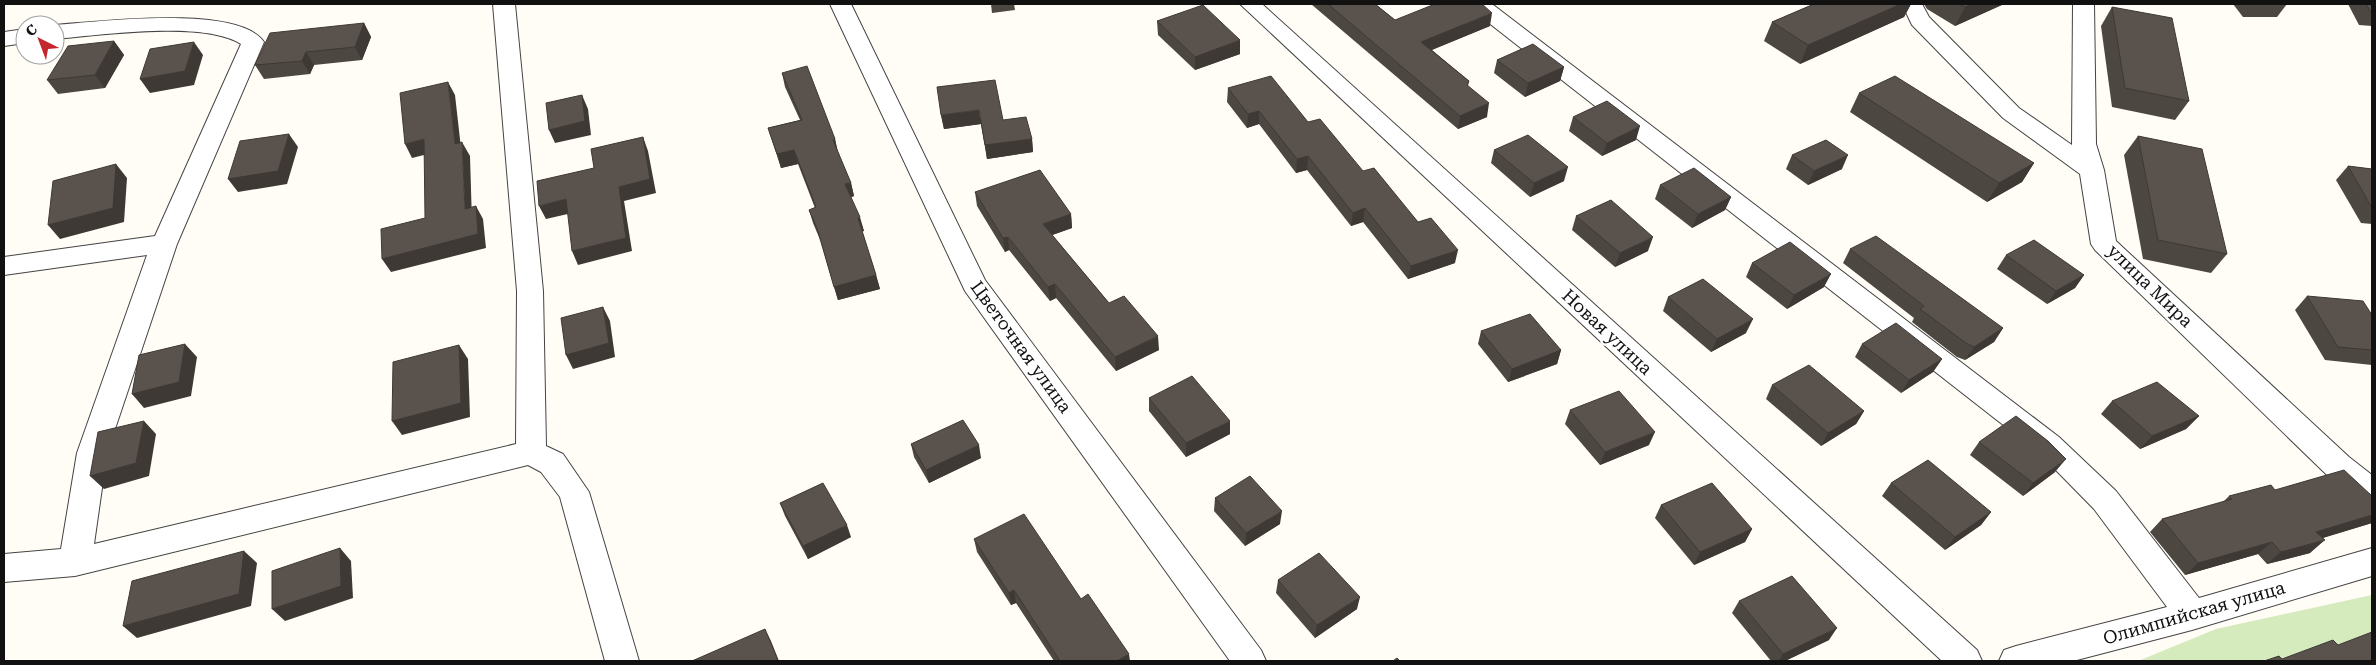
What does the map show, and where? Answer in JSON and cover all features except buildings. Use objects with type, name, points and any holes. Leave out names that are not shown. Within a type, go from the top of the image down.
[{"type":"street","points":[[504,4],[530,291],[530,452]]},
{"type":"street","name":"Цветочная улица","points":[[840,4],[974,284],[1250,661]]},
{"type":"street","name":"Новая улица","points":[[1250,4],[1965,661]]},
{"type":"street","points":[[1479,4],[2049,445],[2105,500],[2192,615]]},
{"type":"street","points":[[1912,4],[1920,20],[2010,113],[2092,170]]},
{"type":"street","name":"улица Мира","points":[[2084,4],[2084,144],[2092,170],[2104,244],[2338,466],[2372,492]]},
{"type":"street","points":[[65,31],[138,25],[182,26],[223,29],[248,35],[254,42],[164,244],[92,453],[75,562]]},
{"type":"street","points":[[4,266],[164,244]]},
{"type":"street","points":[[4,568],[75,562],[530,452],[552,463],[574,492],[622,661]]},
{"type":"street","name":"Олимпийская улица","points":[[2016,661],[2192,615],[2372,562]]},
{"type":"green space","points":[[2372,595],[2372,661],[2138,661],[2216,629]]}]
